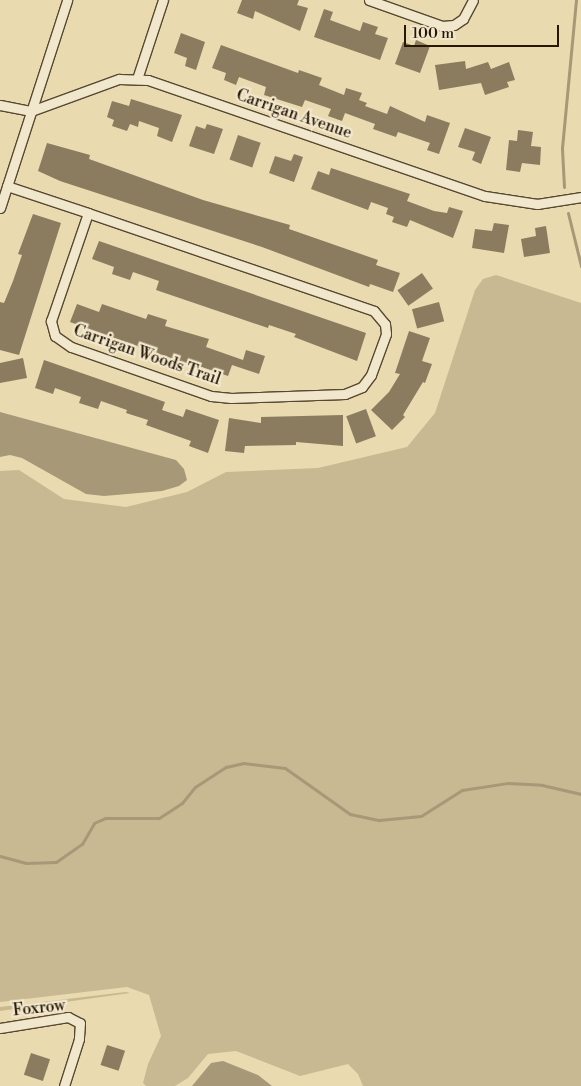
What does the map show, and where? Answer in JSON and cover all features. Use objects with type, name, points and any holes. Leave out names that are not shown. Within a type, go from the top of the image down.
[{"type":"street","points":[[0,208],[67,0]]},
{"type":"street","points":[[136,78],[163,0]]},
{"type":"street","points":[[369,0],[442,26],[454,25],[463,19],[473,0]]},
{"type":"street","name":"Carrigan Avenue","points":[[31,111],[105,83],[136,78],[164,85],[486,196],[536,204],[581,197]]},
{"type":"street","points":[[0,105],[31,111]]},
{"type":"street","name":"Carrigan Woods Trail","points":[[7,186],[88,213],[374,311],[385,324],[386,334],[371,375],[362,387],[345,394],[218,396],[71,348],[54,336],[51,321],[88,213]]},
{"type":"street","name":"Foxrow","points":[[0,1028],[68,1018],[80,1023],[80,1039],[64,1086]]},
{"type":"shaded area","points":[[496,275],[581,303],[581,1086],[363,1086],[358,1074],[348,1064],[300,1076],[236,1051],[208,1054],[188,1078],[175,1086],[146,1086],[143,1083],[148,1064],[161,1036],[149,995],[127,987],[0,1002],[0,471],[19,470],[64,499],[126,507],[187,492],[226,472],[318,468],[407,447],[435,413],[475,290],[483,279]]},
{"type":"shaded area","points":[[0,412],[176,460],[184,469],[187,480],[179,486],[162,491],[104,496],[86,494],[22,458],[10,455],[0,457]]},
{"type":"shaded area","points":[[130,993],[0,1011],[0,1007]]},
{"type":"shaded area","points":[[223,1061],[258,1075],[272,1086],[192,1086],[211,1063]]},
{"type":"building","points":[[242,0],[299,0],[297,5],[308,8],[300,31],[255,11],[253,19],[237,13]]},
{"type":"building","points":[[324,9],[333,12],[330,20],[360,31],[363,22],[378,27],[375,34],[388,38],[380,60],[314,37]]},
{"type":"building","points":[[181,33],[205,42],[196,70],[185,66],[187,58],[174,53]]},
{"type":"building","points":[[416,40],[430,46],[420,73],[395,64],[403,42],[414,46]]},
{"type":"building","points":[[221,45],[298,73],[299,70],[322,78],[319,85],[344,95],[346,88],[362,93],[359,100],[367,103],[365,106],[387,114],[390,106],[425,122],[427,115],[450,123],[439,154],[427,150],[430,143],[398,132],[396,137],[373,129],[375,124],[345,113],[342,121],[328,116],[331,109],[305,100],[302,107],[264,95],[266,87],[239,77],[236,85],[224,80],[226,73],[212,68]]},
{"type":"building","points":[[465,61],[466,69],[488,62],[491,69],[509,62],[515,80],[507,82],[509,87],[485,95],[481,83],[439,90],[435,65]]},
{"type":"building","points":[[131,99],[182,115],[172,142],[157,136],[159,128],[139,121],[138,127],[130,124],[127,131],[112,126],[114,120],[107,117],[112,101],[129,106]]},
{"type":"building","points":[[207,124],[223,129],[214,154],[189,146],[196,126],[205,129]]},
{"type":"building","points":[[465,128],[491,137],[481,164],[472,160],[475,152],[458,147]]},
{"type":"building","points":[[518,130],[533,132],[531,146],[541,147],[540,165],[522,163],[520,172],[506,170],[509,140],[517,141]]},
{"type":"building","points":[[238,135],[261,143],[252,167],[230,160]]},
{"type":"building","points":[[47,143],[90,155],[89,159],[203,200],[290,225],[289,229],[378,260],[376,265],[400,273],[393,292],[370,284],[369,287],[262,247],[60,181],[38,171]]},
{"type":"building","points":[[294,154],[303,157],[294,182],[269,173],[275,156],[291,161]]},
{"type":"building","points":[[331,168],[410,194],[407,201],[434,211],[447,213],[449,207],[463,211],[453,238],[410,220],[407,227],[392,222],[394,217],[386,214],[388,208],[371,202],[368,210],[311,189],[318,171],[329,175]]},
{"type":"building","points":[[33,214],[61,223],[19,355],[0,350],[0,302],[4,303],[13,281],[22,255],[18,254]]},
{"type":"building","points":[[494,223],[509,225],[504,253],[472,248],[475,229],[492,231]]},
{"type":"building","points":[[546,226],[550,253],[524,257],[521,239],[536,236],[535,228]]},
{"type":"building","points":[[99,241],[366,333],[357,361],[294,337],[296,334],[269,325],[268,328],[156,290],[159,281],[133,272],[130,280],[112,274],[114,267],[92,259]]},
{"type":"building","points":[[422,273],[433,289],[408,306],[397,290]]},
{"type":"building","points":[[439,302],[444,321],[417,329],[412,309]]},
{"type":"building","points":[[77,304],[99,312],[102,304],[146,319],[148,314],[167,320],[165,326],[209,339],[206,347],[243,360],[246,350],[265,356],[259,374],[232,365],[228,376],[199,366],[199,368],[70,322]]},
{"type":"building","points":[[409,331],[430,338],[422,361],[432,364],[425,383],[423,382],[403,415],[405,417],[392,430],[371,410],[389,392],[400,374],[395,373]]},
{"type":"building","points":[[23,358],[27,378],[0,383],[0,363]]},
{"type":"building","points":[[44,360],[165,402],[162,410],[183,417],[186,409],[219,420],[208,453],[189,446],[191,441],[146,425],[148,420],[126,413],[127,410],[101,401],[98,409],[79,403],[81,397],[55,388],[53,394],[35,388]]},
{"type":"building","points":[[366,409],[376,436],[356,443],[346,416]]},
{"type":"building","points":[[343,415],[343,446],[296,442],[296,445],[245,446],[244,453],[225,451],[229,418],[261,423],[261,417]]},
{"type":"building","points":[[107,1045],[125,1051],[119,1071],[101,1065]]},
{"type":"building","points":[[31,1053],[50,1059],[43,1081],[24,1075]]},
{"type":"waterway","points":[[564,187],[562,148],[576,0]]},
{"type":"waterway","points":[[568,213],[581,266]]},
{"type":"waterway","points":[[0,856],[26,863],[56,862],[82,844],[94,823],[105,818],[159,818],[182,803],[195,787],[226,767],[243,763],[285,768],[350,814],[379,820],[421,816],[462,790],[508,783],[542,785],[581,794]]}]
